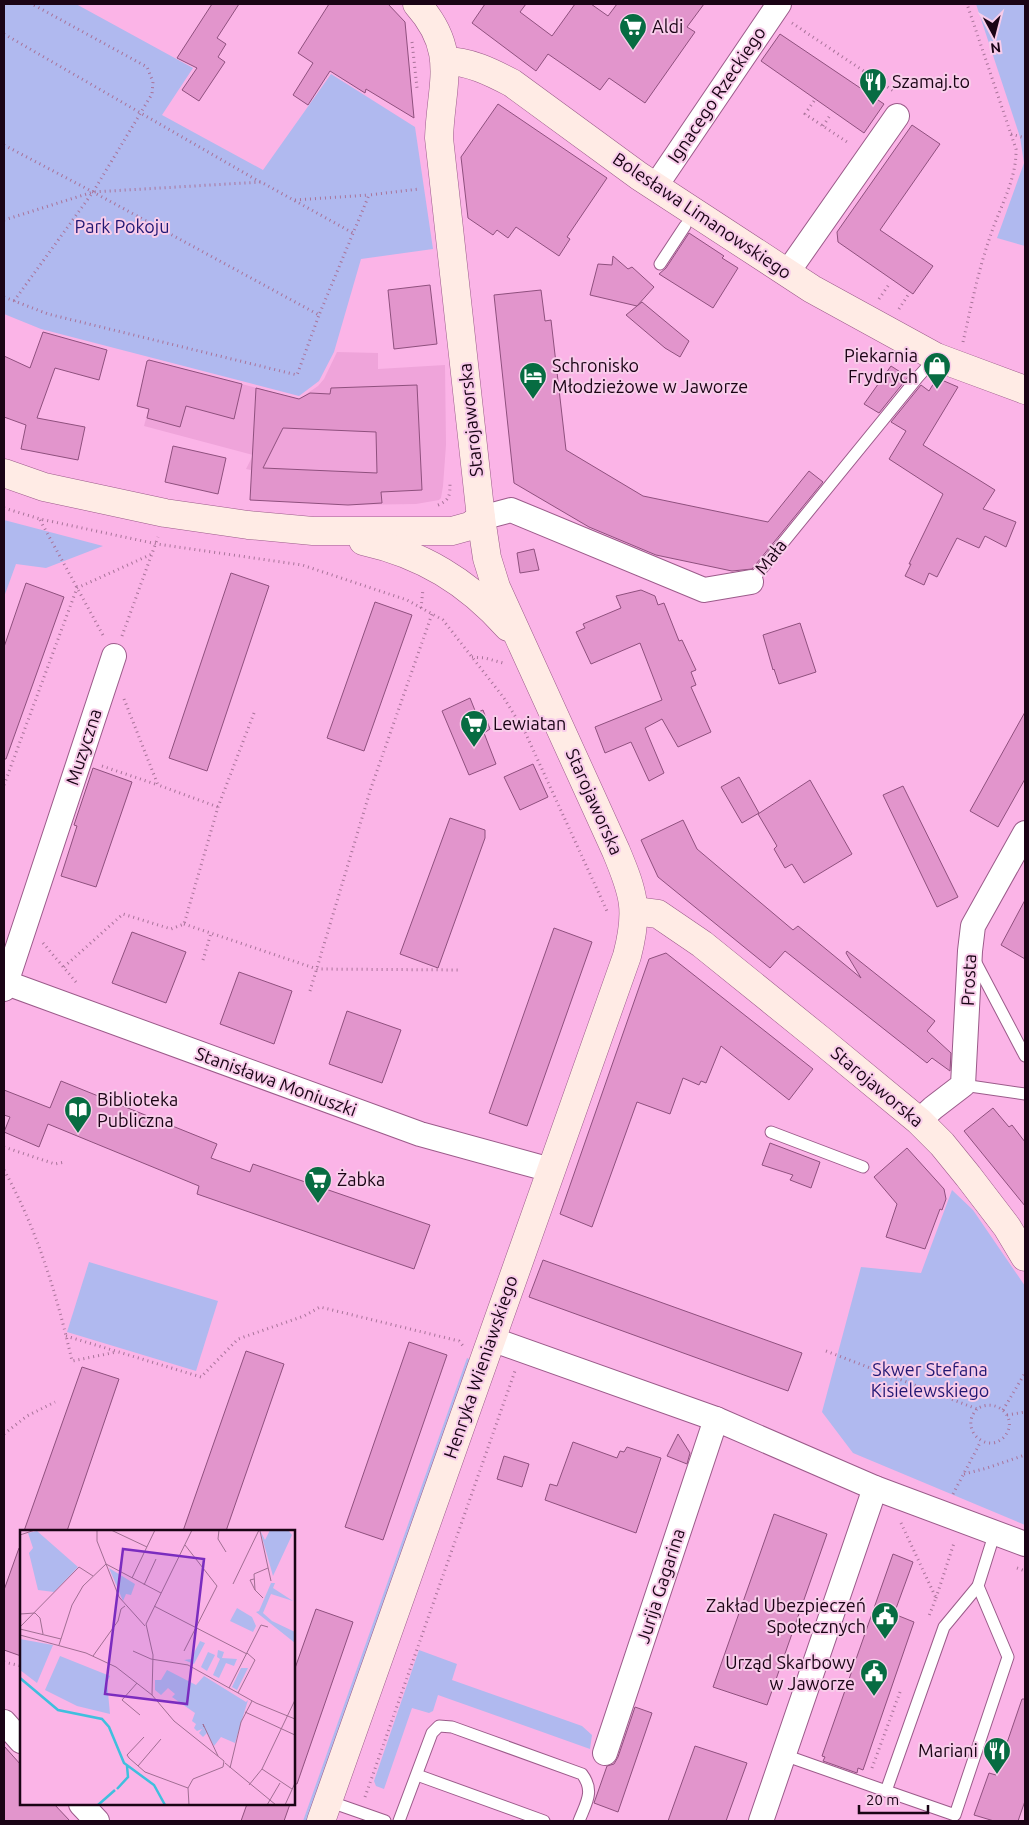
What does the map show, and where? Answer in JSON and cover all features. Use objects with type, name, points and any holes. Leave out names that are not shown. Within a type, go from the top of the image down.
[{"type":"main road","points":[[417,4],[430,20],[440,41],[445,60]]},
{"type":"main road","name":"Bolesława Limanowskiego","points":[[445,60],[457,61],[491,72],[512,83],[655,187],[842,307],[946,361],[1025,390]]},
{"type":"main road","name":"Starojaworska","points":[[445,60],[446,77],[439,138],[487,558],[515,654],[606,828],[629,883],[623,915],[658,914],[702,944],[919,1121],[942,1144],[968,1176],[1007,1227],[1025,1257]]},
{"type":"main road","points":[[4,473],[44,487],[165,513],[248,525],[313,531],[452,531],[470,526],[481,518]]},
{"type":"main road","points":[[313,531],[391,548],[426,563],[451,577],[473,593],[498,616],[515,654]]},
{"type":"main road","name":"Henryka Wieniawskiego","points":[[325,1811],[627,956],[632,935],[623,915]]},
{"type":"street","name":"Ignacego Rzeckiego","points":[[655,187],[777,7]]},
{"type":"street","points":[[787,273],[897,116]]},
{"type":"street","name":"Mała","points":[[481,518],[511,510],[704,590],[752,582]]},
{"type":"street","name":"Muzyczna","points":[[4,985],[114,656]]},
{"type":"street","name":"Prosta","points":[[963,1085],[973,926],[1025,833]]},
{"type":"street","name":"Stanisława Moniuszki","points":[[4,985],[420,1134],[551,1170]]},
{"type":"street","points":[[919,1121],[963,1085]]},
{"type":"street","points":[[491,1339],[716,1419],[875,1488],[1025,1544]]},
{"type":"street","name":"Jurija Gagarina","points":[[605,1753],[716,1419]]},
{"type":"street","points":[[761,1821],[875,1488]]},
{"type":"street","points":[[4,1722],[20,1740]]},
{"type":"street","points":[[82,1805],[98,1821]]},
{"type":"lane","points":[[660,264],[684,226]]},
{"type":"lane","name":"Mała","points":[[752,582],[906,391],[946,361]]},
{"type":"lane","points":[[970,951],[1025,1056]]},
{"type":"lane","points":[[963,1085],[1025,1094]]},
{"type":"lane","points":[[771,1132],[863,1167]]},
{"type":"lane","points":[[886,1791],[944,1627],[978,1586],[995,1532]]},
{"type":"lane","points":[[784,1755],[955,1814],[1008,1657],[978,1586]]},
{"type":"lane","points":[[400,1821],[432,1733],[439,1726],[452,1727],[582,1774],[588,1782],[590,1790],[579,1821]]},
{"type":"lane","points":[[417,1776],[544,1821]]},
{"type":"lane","points":[[325,1811],[385,1821]]},
{"type":"path","points":[[14,301],[93,192],[152,94],[153,82],[147,68],[32,4]]},
{"type":"path","points":[[946,361],[962,350],[990,238],[1014,172],[1016,149],[967,4]]},
{"type":"path","points":[[777,7],[907,101],[897,116]]},
{"type":"path","points":[[4,34],[141,114],[353,233]]},
{"type":"path","points":[[411,39],[418,96]]},
{"type":"path","points":[[814,101],[805,114],[869,156]]},
{"type":"path","points":[[823,126],[831,114]]},
{"type":"path","points":[[1011,134],[1025,138]]},
{"type":"path","points":[[4,146],[93,192],[319,315]]},
{"type":"path","points":[[4,220],[93,192],[261,182]]},
{"type":"path","points":[[294,200],[369,195],[424,188]]},
{"type":"path","points":[[4,296],[48,314],[298,375],[319,315],[369,195]]},
{"type":"path","points":[[878,302],[890,283]]},
{"type":"path","points":[[430,506],[445,502],[449,496],[449,476]]},
{"type":"path","points":[[4,508],[40,519],[156,544],[302,565],[406,600],[443,620],[504,698],[526,732],[623,915]]},
{"type":"path","points":[[114,656],[156,544],[165,513]]},
{"type":"path","points":[[40,519],[114,656],[118,682],[158,785]]},
{"type":"path","points":[[4,785],[78,588],[152,554]]},
{"type":"path","points":[[310,991],[371,788],[432,614]]},
{"type":"path","points":[[472,657],[485,658],[515,654]]},
{"type":"path","points":[[184,924],[218,807],[254,713]]},
{"type":"path","points":[[80,758],[218,807]]},
{"type":"path","points":[[64,967],[123,914],[171,929],[184,924],[317,969],[461,970]]},
{"type":"path","points":[[203,960],[211,933]]},
{"type":"path","points":[[38,936],[82,989]]},
{"type":"path","points":[[4,1147],[54,1164],[65,1162]]},
{"type":"path","points":[[4,1170],[30,1222],[62,1317],[72,1360],[119,1352]]},
{"type":"path","points":[[66,1336],[201,1377],[238,1339],[304,1316],[320,1306],[459,1341],[466,1349]]},
{"type":"path","points":[[826,1351],[977,1409]]},
{"type":"path","points":[[1002,1410],[1025,1373]]},
{"type":"path","points":[[4,1434],[27,1416],[54,1402]]},
{"type":"path","points":[[992,1404],[1002,1410],[1009,1422],[1009,1428],[1003,1438],[993,1442],[981,1441],[972,1430],[971,1420],[977,1409],[981,1406],[992,1404]]},
{"type":"path","points":[[1006,1415],[1025,1412]]},
{"type":"path","points":[[952,1496],[981,1441]]},
{"type":"path","points":[[964,1474],[1025,1455]]},
{"type":"path","points":[[901,1523],[936,1598]]},
{"type":"path","points":[[929,1617],[954,1543]]},
{"type":"path","points":[[4,1662],[20,1666]]},
{"type":"path","points":[[866,1784],[901,1691]]},
{"type":"shaded area","points":[[337,352],[378,353],[378,369],[445,365],[446,445],[443,486],[439,500],[416,504],[348,505],[312,471],[252,467],[251,470],[246,469],[253,455],[144,426],[161,363],[299,399],[318,386],[324,379]]},
{"type":"green space","name":"Park Pokoju","points":[[4,4],[76,4],[193,68],[162,115],[263,170],[331,74],[415,127],[433,249],[361,259],[334,352],[319,381],[299,396],[41,329],[4,314]]},
{"type":"green space","points":[[976,4],[1025,4],[1025,246],[997,238],[1024,163],[1020,137]]},
{"type":"green space","points":[[4,520],[103,546],[46,568],[16,564],[4,597]]},
{"type":"green space","name":"Skwer Stefana Kisielewskiego","points":[[952,1190],[973,1210],[1025,1286],[1025,1525],[853,1453],[822,1412],[861,1267],[921,1273]]},
{"type":"green space","points":[[89,1262],[218,1301],[196,1371],[67,1332]]},
{"type":"green space","points":[[467,1358],[471,1360],[308,1821],[303,1821]]},
{"type":"green space","points":[[419,1650],[457,1664],[452,1680],[582,1726],[592,1735],[590,1749],[438,1695],[433,1711],[429,1713],[412,1708],[384,1789],[376,1786],[374,1781]]},
{"type":"building","points":[[212,4],[239,4],[217,38],[226,44],[218,57],[225,62],[199,101],[182,90],[197,68],[177,58]]},
{"type":"building","points":[[329,4],[388,4],[405,22],[414,118],[366,89],[365,93],[330,71],[308,105],[293,95],[313,63],[298,53]]},
{"type":"building","name":"Aldi","points":[[485,4],[526,4],[520,12],[552,36],[575,4],[591,4],[608,16],[617,4],[704,4],[687,27],[695,32],[645,103],[609,78],[600,90],[548,54],[536,71],[472,23]]},
{"type":"building","points":[[780,34],[884,104],[864,133],[761,61]]},
{"type":"building","points":[[498,104],[607,178],[567,237],[570,239],[559,256],[516,227],[508,238],[497,230],[493,235],[468,218],[461,157]]},
{"type":"building","points":[[912,125],[940,144],[880,230],[933,266],[913,294],[838,242],[837,232]]},
{"type":"building","points":[[689,233],[724,256],[722,258],[738,268],[713,308],[659,274],[666,268]]},
{"type":"building","points":[[613,256],[628,269],[632,267],[654,287],[637,306],[590,295],[598,264],[612,265]]},
{"type":"building","points":[[430,285],[437,344],[394,349],[388,290]]},
{"type":"building","points":[[541,290],[545,321],[551,320],[566,450],[643,496],[768,522],[809,471],[823,482],[752,569],[732,571],[656,555],[589,527],[514,483],[494,295]]},
{"type":"building","points":[[642,302],[689,341],[680,357],[665,348],[626,315]]},
{"type":"building","points":[[43,332],[107,350],[99,380],[55,368],[37,418],[85,427],[78,460],[21,449],[26,425],[4,417],[4,356],[30,368]]},
{"type":"building","points":[[147,361],[242,384],[234,419],[186,406],[180,427],[147,418],[149,409],[137,406]]},
{"type":"building","points":[[891,366],[908,377],[879,413],[864,404]]},
{"type":"building","points":[[937,378],[958,387],[923,445],[995,490],[983,509],[1016,522],[1006,547],[985,536],[979,548],[957,538],[937,577],[929,573],[924,585],[905,576],[943,494],[889,459],[906,431],[891,422],[921,385],[929,391]]},
{"type":"building","points":[[417,385],[422,490],[381,492],[382,503],[348,505],[250,500],[256,388],[299,399],[310,393],[330,394],[331,388]],"holes":[[[283,428],[376,432],[377,473],[263,468]]]},
{"type":"building","points":[[173,446],[226,458],[218,494],[165,482]]},
{"type":"building","points":[[534,549],[539,570],[520,573],[517,553]]},
{"type":"building","points":[[231,573],[269,586],[207,771],[169,758]]},
{"type":"building","points":[[26,583],[64,597],[6,759],[4,759],[4,647]]},
{"type":"building","points":[[641,590],[655,596],[658,605],[664,603],[679,641],[682,640],[696,670],[691,672],[696,685],[691,687],[711,732],[678,747],[662,719],[645,728],[664,773],[649,781],[631,742],[605,753],[595,727],[662,700],[640,643],[591,664],[576,632],[585,628],[583,624],[621,608],[616,596]]},
{"type":"building","points":[[375,602],[412,615],[364,751],[327,738]]},
{"type":"building","points":[[800,623],[816,672],[779,684],[763,635]]},
{"type":"building","name":"Lewiatan","points":[[470,698],[476,713],[483,710],[490,729],[484,733],[496,764],[469,775],[442,711]]},
{"type":"building","points":[[1025,712],[1025,779],[998,827],[970,811]]},
{"type":"building","points":[[533,764],[548,797],[520,810],[504,777]]},
{"type":"building","points":[[93,768],[132,782],[96,887],[61,876],[77,826],[74,825]]},
{"type":"building","points":[[739,777],[759,813],[742,823],[721,787]]},
{"type":"building","points":[[810,780],[852,854],[804,883],[792,864],[785,868],[774,849],[777,846],[758,814]]},
{"type":"building","points":[[903,786],[958,897],[937,907],[883,795]]},
{"type":"building","points":[[450,818],[485,830],[485,838],[438,968],[400,954]]},
{"type":"building","points":[[683,820],[697,849],[793,930],[798,926],[861,978],[846,953],[847,951],[935,1021],[927,1031],[951,1053],[950,1071],[932,1058],[927,1063],[785,951],[770,968],[658,877],[641,840]]},
{"type":"building","points":[[1025,900],[1025,959],[1001,945]]},
{"type":"building","points":[[554,928],[592,942],[527,1126],[489,1113]]},
{"type":"building","points":[[132,932],[186,952],[166,1003],[112,983]]},
{"type":"building","points":[[666,953],[813,1069],[789,1100],[721,1046],[706,1083],[701,1081],[699,1085],[683,1078],[670,1114],[637,1102],[592,1227],[560,1214],[649,959]]},
{"type":"building","points":[[239,972],[292,991],[274,1044],[220,1024]]},
{"type":"building","points":[[347,1011],[401,1030],[382,1083],[329,1064]]},
{"type":"building","points":[[61,1081],[217,1144],[211,1158],[250,1172],[253,1164],[430,1225],[414,1269],[197,1194],[199,1186],[48,1124],[39,1147],[4,1132],[10,1117],[4,1115],[4,1090],[50,1108]]},
{"type":"building","points":[[993,1108],[1009,1127],[1012,1125],[1025,1142],[1025,1206],[964,1131]]},
{"type":"building","points":[[770,1143],[820,1162],[811,1188],[790,1180],[793,1175],[762,1165]]},
{"type":"building","points":[[907,1148],[944,1189],[946,1199],[942,1210],[940,1209],[925,1249],[886,1237],[897,1204],[874,1177]]},
{"type":"building","points":[[543,1260],[802,1353],[788,1391],[529,1297]]},
{"type":"building","points":[[409,1342],[447,1355],[383,1540],[345,1527]]},
{"type":"building","points":[[246,1351],[284,1364],[226,1530],[183,1530]]},
{"type":"building","points":[[82,1367],[119,1379],[67,1530],[24,1530]]},
{"type":"building","points":[[678,1434],[690,1453],[687,1464],[667,1456]]},
{"type":"building","points":[[573,1442],[617,1458],[620,1451],[624,1452],[627,1447],[661,1458],[636,1533],[545,1500],[550,1484],[557,1486]]},
{"type":"building","points":[[504,1456],[529,1464],[522,1487],[497,1479]]},
{"type":"building","points":[[774,1514],[827,1534],[767,1705],[713,1687]]},
{"type":"building","points":[[20,1548],[20,1656],[4,1650],[4,1590]]},
{"type":"building","points":[[893,1554],[913,1562],[894,1614],[914,1622],[863,1770],[858,1768],[857,1773],[823,1761],[825,1757],[822,1756]]},
{"type":"building","points":[[316,1609],[353,1622],[297,1784],[295,1784],[295,1668]]},
{"type":"building","points":[[1022,1699],[1025,1699],[1025,1801],[1018,1821],[994,1821],[974,1815],[989,1773],[996,1775]]},
{"type":"building","points":[[635,1707],[652,1713],[618,1812],[594,1803],[607,1766],[614,1764],[618,1757]]},
{"type":"building","points":[[4,1746],[20,1764],[20,1805],[55,1805],[70,1821],[4,1821]]},
{"type":"building","points":[[695,1746],[747,1763],[726,1821],[668,1821]]},
{"type":"building","points":[[247,1805],[290,1805],[284,1821],[241,1821]]},
{"type":"place","name":"Aldi","points":[[633,51]]},
{"type":"place","name":"Szamaj.to","points":[[873,106]]},
{"type":"place","name":"Piekarnia Frydrych","points":[[937,390]]},
{"type":"place","name":"Schronisko Młodzieżowe w Jaworze","points":[[533,400]]},
{"type":"place","name":"Lewiatan","points":[[474,748]]},
{"type":"place","name":"Biblioteka Publiczna","points":[[78,1134]]},
{"type":"place","name":"Żabka","points":[[318,1204]]},
{"type":"place","name":"Zakład Ubezpieczeń Społecznych","points":[[885,1640]]},
{"type":"place","name":"Urząd Skarbowy w Jaworze","points":[[874,1697]]},
{"type":"place","name":"Mariani","points":[[997,1775]]}]
